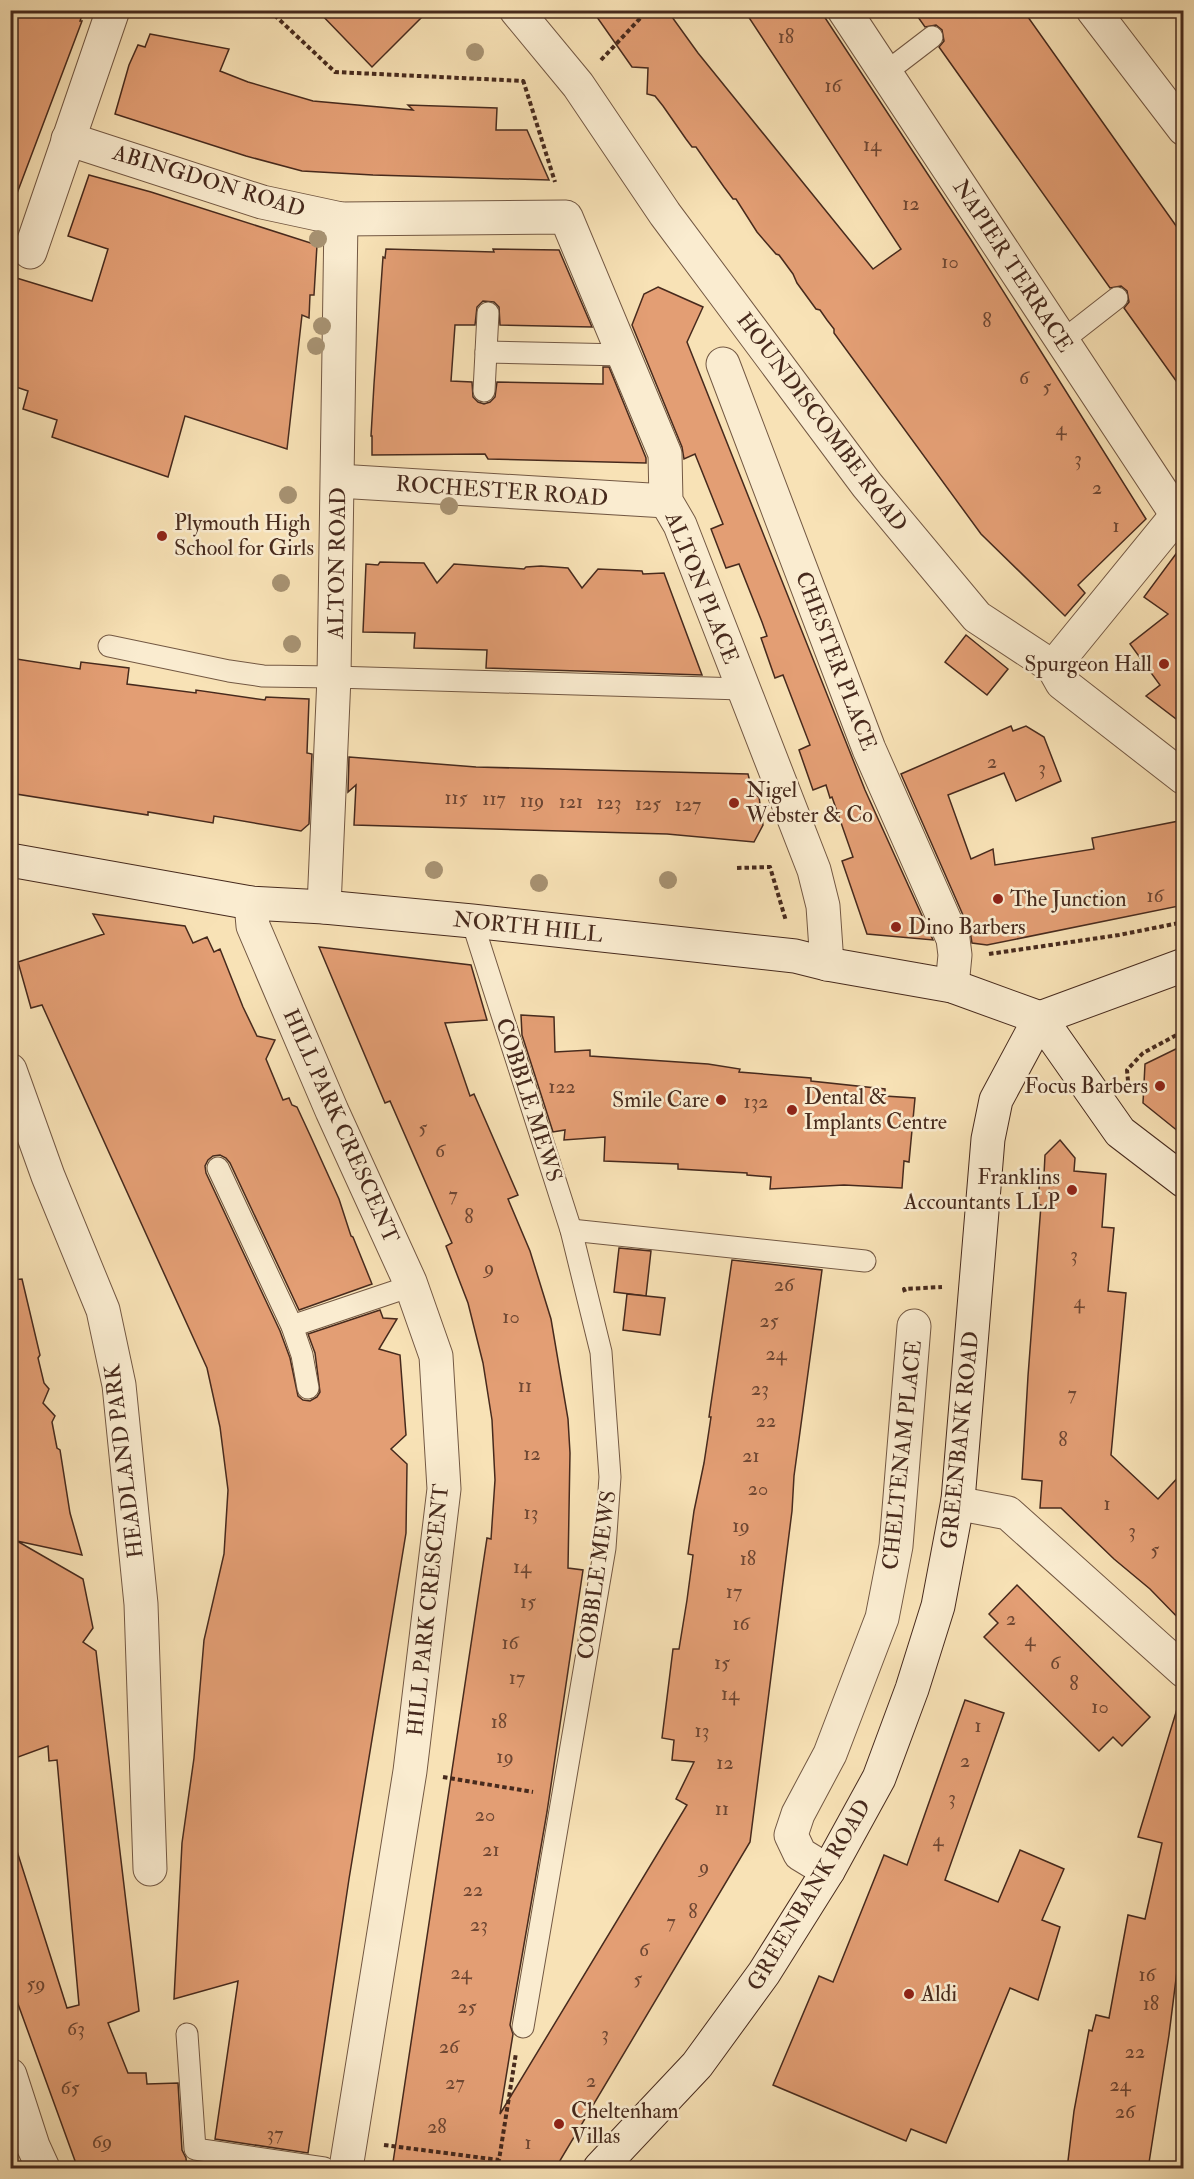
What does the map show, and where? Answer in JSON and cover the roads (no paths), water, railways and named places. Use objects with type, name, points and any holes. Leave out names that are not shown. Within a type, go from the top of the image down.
[{"type":"street","points":[[30,252],[113,10]]},
{"type":"street","name":"HOUNDISCOMBE ROAD","points":[[516,10],[578,85],[665,214],[867,485],[977,617],[1053,667],[1062,683],[1184,778]]},
{"type":"street","name":"NAPIER TERRACE","points":[[844,10],[1180,518]]},
{"type":"street","points":[[1093,10],[1184,129]]},
{"type":"street","name":"ABINGDON ROAD","points":[[68,139],[262,202],[341,219],[566,217]]},
{"type":"street","name":"ALTON PLACE","points":[[566,217],[665,454],[666,501],[680,525],[814,870],[823,906],[827,964]]},
{"type":"street","name":"ALTON ROAD","points":[[324,907],[334,677],[341,219]]},
{"type":"street","name":"CHESTER PLACE","points":[[723,364],[869,749],[953,939],[953,970]]},
{"type":"street","name":"ROCHESTER ROAD","points":[[338,481],[666,501]]},
{"type":"street","points":[[1053,667],[1180,518]]},
{"type":"street","name":"NORTH HILL","points":[[10,860],[251,903],[324,907],[472,921],[795,956],[827,964],[953,970],[1040,1018]]},
{"type":"street","name":"HILL PARK CRESCENT","points":[[251,903],[254,926],[411,1286],[436,1356],[444,1489],[410,1771],[348,2154]]},
{"type":"street","points":[[1184,965],[1040,1018],[1120,1132],[1184,1181]]},
{"type":"street","name":"GREENBANK ROAD","points":[[600,2169],[698,2065],[764,1973],[828,1871],[879,1778],[912,1689],[938,1606],[958,1500],[988,1138],[996,1100],[1040,1018]]},
{"type":"street","name":"HEADLAND PARK","points":[[10,1070],[48,1176],[103,1310],[119,1385],[141,1604],[150,1869]]},
{"type":"street","name":"CHELTENAM PLACE","points":[[828,1871],[800,1854],[791,1835],[798,1814],[830,1754],[882,1618],[896,1546],[914,1326]]},
{"type":"street","points":[[958,1500],[966,1505],[1008,1513],[1184,1671]]},
{"type":"street","points":[[10,2075],[33,2146],[43,2169]]},
{"type":"lane","points":[[885,73],[932,37]]},
{"type":"lane","points":[[1062,341],[1117,298]]},
{"type":"lane","points":[[484,391],[488,313]]},
{"type":"lane","points":[[486,352],[624,355]]},
{"type":"lane","points":[[109,646],[263,676],[742,689]]},
{"type":"lane","name":"COBBLE MEWS","points":[[472,921],[571,1230],[601,1352],[610,1477],[605,1548],[523,2027]]},
{"type":"lane","points":[[218,1167],[292,1326],[302,1355],[308,1388]]},
{"type":"lane","points":[[571,1230],[865,1261]]},
{"type":"lane","points":[[292,1326],[411,1286]]},
{"type":"lane","points":[[187,2034],[195,2149],[324,2169]]},
{"type":"place","name":"Plymouth High School for Girls","points":[[162,536]]},
{"type":"place","name":"Spurgeon Hall","points":[[1164,664]]},
{"type":"place","name":"Nigel Webster & Co","points":[[734,803]]},
{"type":"place","name":"The Junction","points":[[998,899]]},
{"type":"place","name":"Dino Barbers","points":[[896,927]]},
{"type":"place","name":"Focus Barbers","points":[[1160,1086]]},
{"type":"place","name":"Smile Care","points":[[721,1100]]},
{"type":"place","name":"Dental & Implants Centre","points":[[792,1110]]},
{"type":"place","name":"Franklins Accountants LLP","points":[[1072,1190]]},
{"type":"place","name":"Aldi","points":[[909,1994]]},
{"type":"place","name":"Cheltenham Villas","points":[[559,2124]]}]
